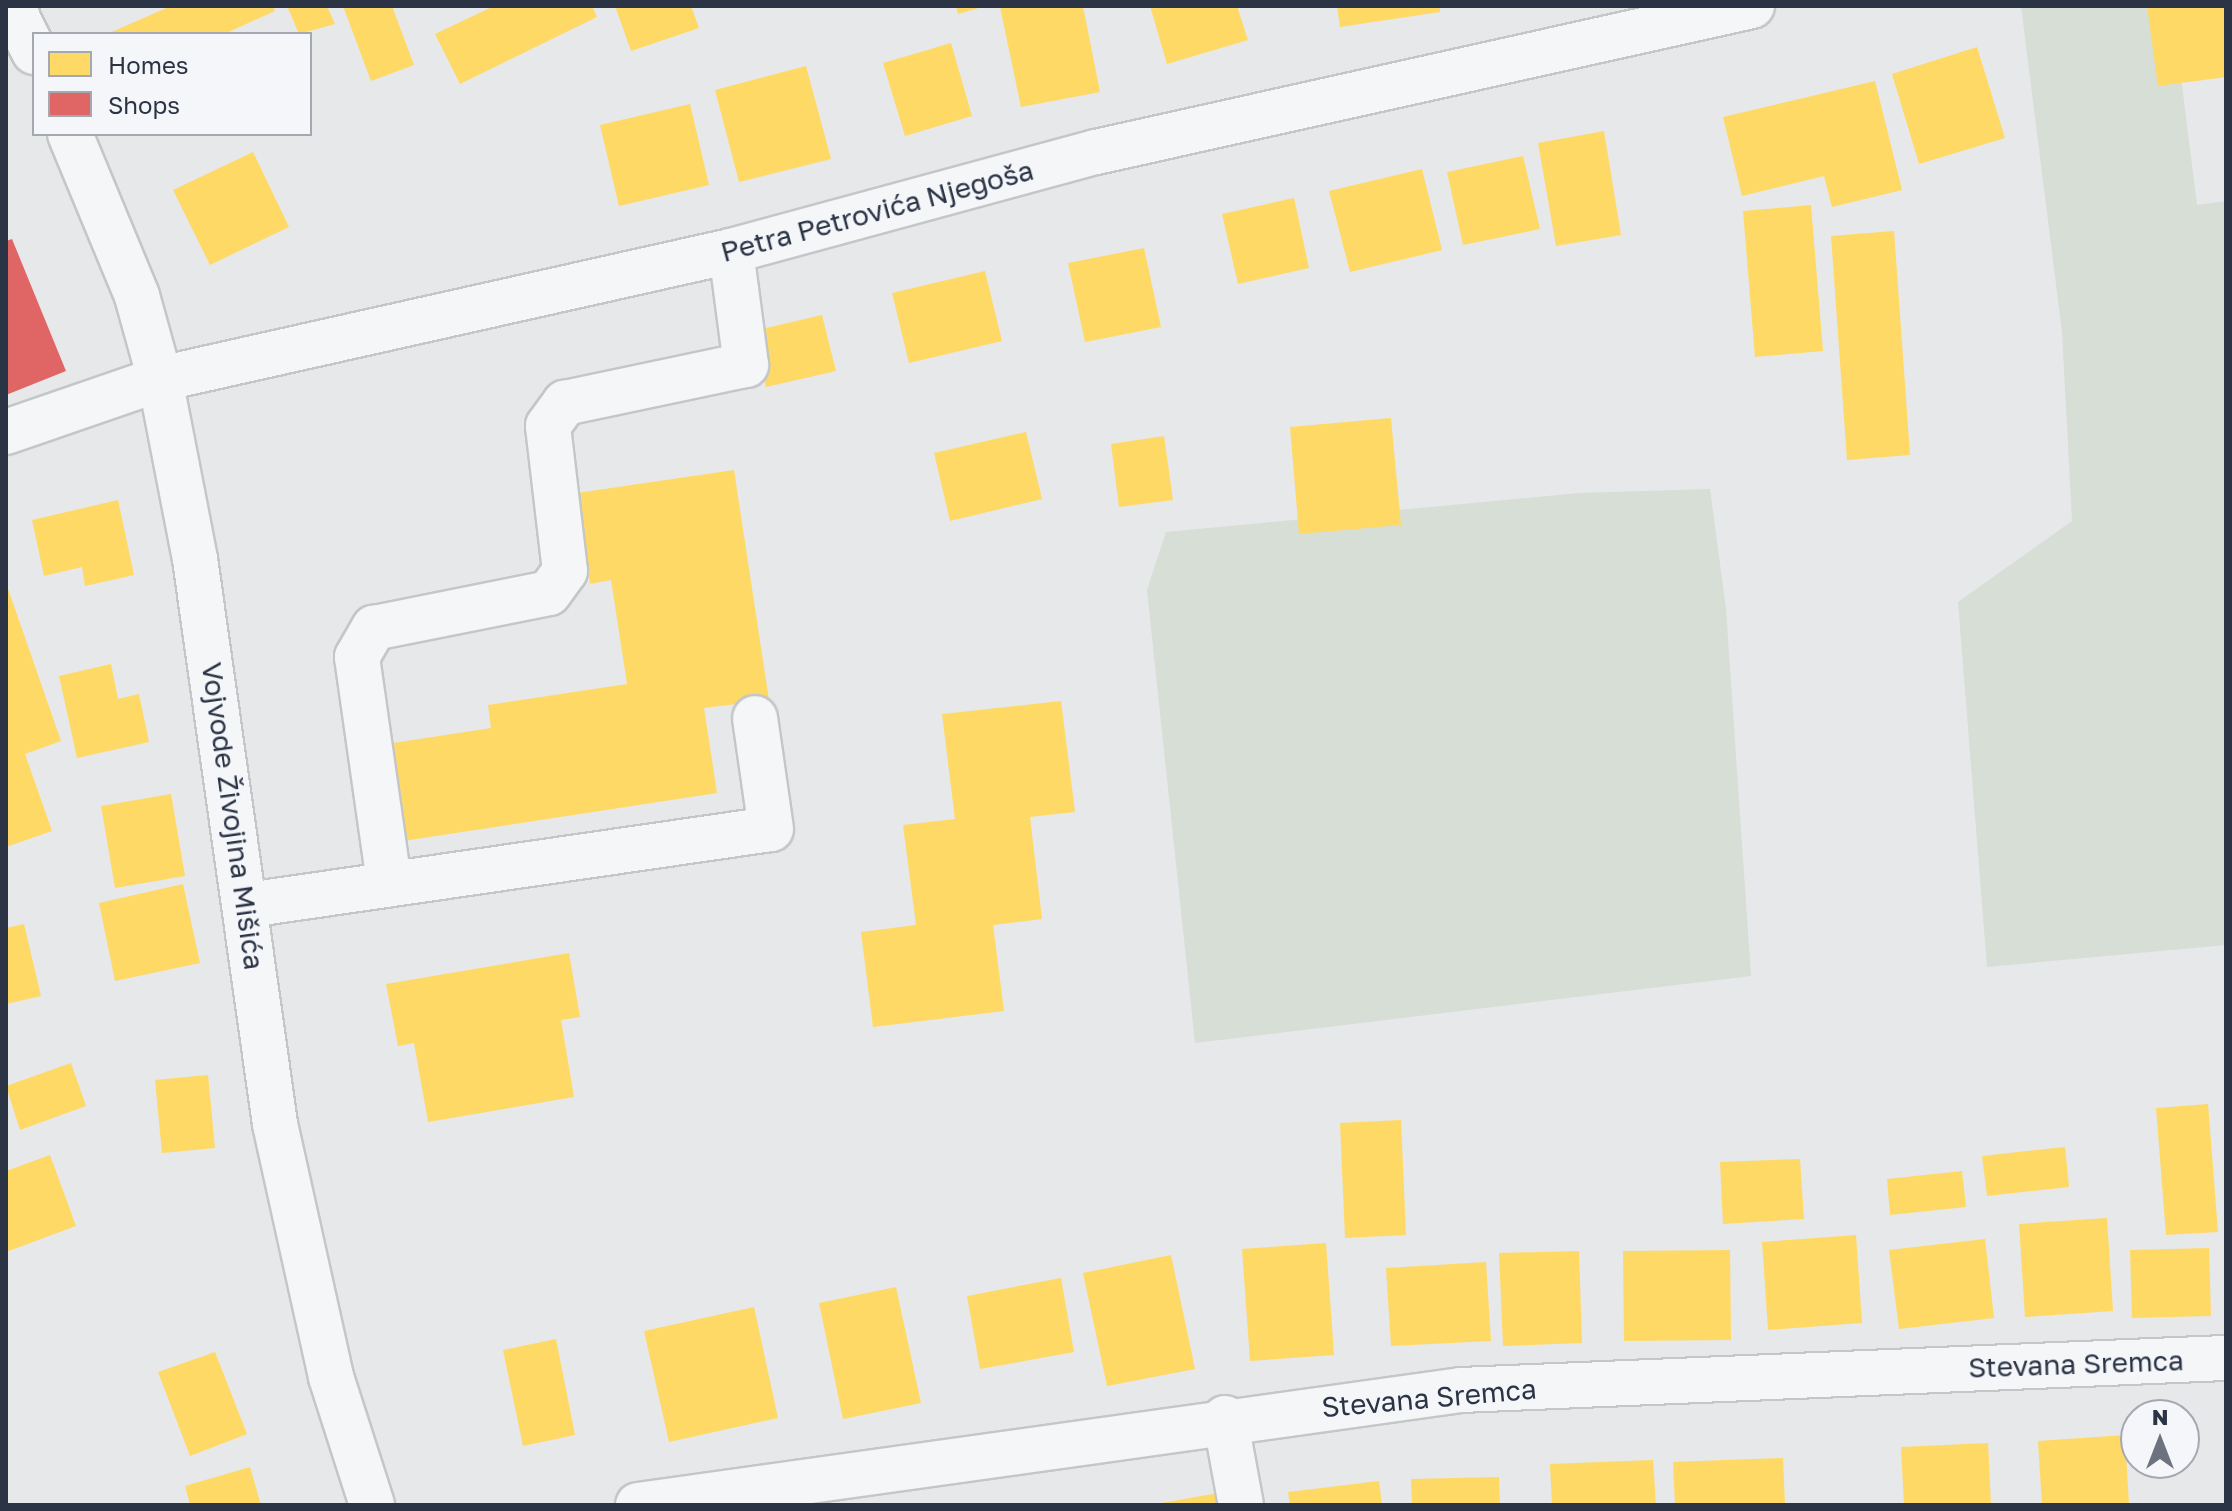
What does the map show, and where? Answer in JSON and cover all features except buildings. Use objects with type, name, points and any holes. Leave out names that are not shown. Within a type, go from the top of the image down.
[{"type":"street","points":[[12,6],[32,48]]},
{"type":"street","name":"Petra Petrovića Njegoša","points":[[6,432],[160,379],[731,251],[1096,152],[1648,18],[1752,6]]},
{"type":"street","name":"Vojvode Živojina Mišića","points":[[71,136],[137,296],[160,379],[248,905],[275,1124],[331,1377],[372,1505]]},
{"type":"street","points":[[389,882],[357,657],[374,628],[549,593],[565,571],[548,426],[565,403],[746,365],[731,251]]},
{"type":"street","points":[[248,905],[389,882],[771,829],[755,718]]},
{"type":"street","name":"Stevana Sremca","points":[[638,1505],[1225,1418],[1461,1390],[2226,1358]]},
{"type":"street","points":[[1225,1418],[1241,1505]]},
{"type":"shaded area","points":[[2021,6],[2172,6],[2197,205],[2226,201],[2226,945],[1987,967],[1958,602],[2072,521],[2062,332]]},
{"type":"shaded area","points":[[1710,489],[1726,609],[1751,976],[1195,1043],[1147,590],[1166,532],[1579,493]]}]
